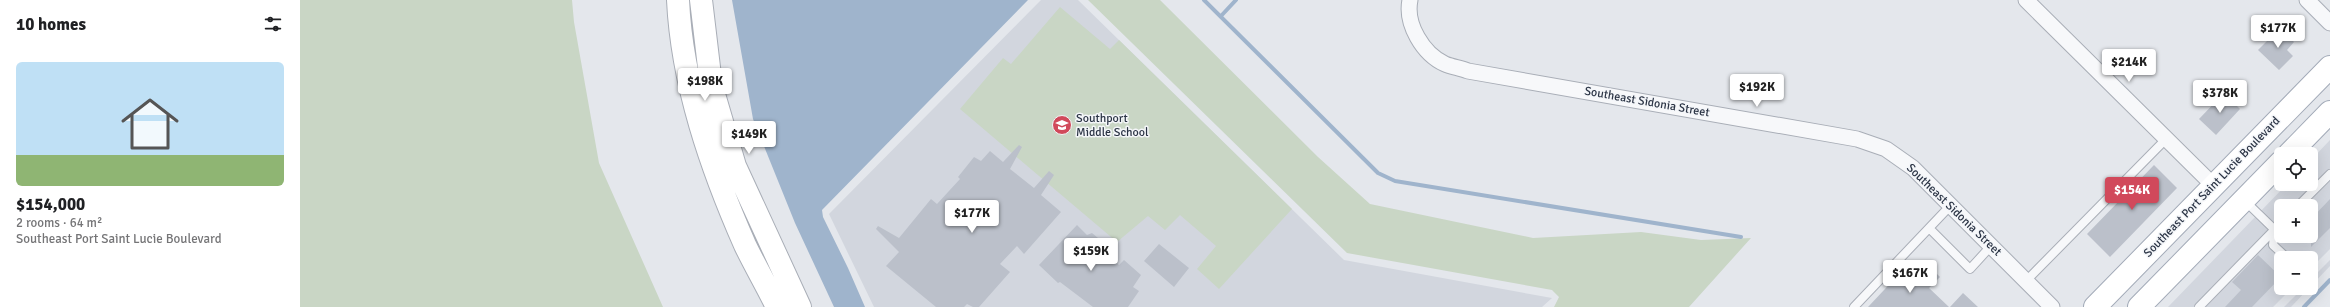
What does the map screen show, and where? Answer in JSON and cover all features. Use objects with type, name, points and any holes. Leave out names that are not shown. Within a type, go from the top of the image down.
[{"type":"street","points":[[678,0],[679,26],[708,115],[735,166],[800,307]]},
{"type":"street","points":[[701,0],[710,84],[708,115],[714,169],[746,245],[777,307]]},
{"type":"street","points":[[2026,0],[2214,186]]},
{"type":"street","points":[[2307,0],[2330,23]]},
{"type":"street","name":"Southeast Sidonia Street","points":[[1409,1],[1410,20],[1417,37],[1429,53],[1445,64],[1468,70],[1857,139],[1886,149],[1913,168],[2052,307]]},
{"type":"street","name":"Southeast Port Saint Lucie Boulevard","points":[[2095,307],[2330,68]]},
{"type":"street","points":[[2296,147],[2330,112]]},
{"type":"street","points":[[2139,307],[2274,169]]},
{"type":"lane","points":[[2026,281],[2166,139]]},
{"type":"lane","points":[[2305,199],[2330,174]]},
{"type":"lane","points":[[2244,200],[2274,229]]},
{"type":"lane","points":[[1854,307],[1950,205]]},
{"type":"lane","points":[[1929,228],[1970,269],[1991,246]]},
{"type":"lane","points":[[2199,307],[2274,231]]},
{"type":"lane","points":[[2274,238],[2273,245],[2279,251]]},
{"type":"shaded area","name":"Southport Middle School","points":[[1041,0],[1078,0],[1344,260],[1552,298],[1542,307],[874,307],[829,214]]},
{"type":"shaded area","points":[[2330,140],[2330,249],[2318,261],[2318,251],[2274,251],[2274,295],[2285,295],[2273,307],[2168,307],[2280,191],[2318,191],[2318,153]]},
{"type":"shaded area","points":[[2330,260],[2330,266],[2318,279],[2318,272]]},
{"type":"shaded area","points":[[2296,295],[2302,295],[2291,307],[2284,307]]},
{"type":"green space","points":[[300,0],[572,0],[574,22],[599,163],[663,307],[300,307]]},
{"type":"green space","points":[[1088,0],[1160,0],[1318,157],[1370,204],[1533,238],[1641,232],[1701,240],[1751,238],[1689,307],[1554,307],[1559,297],[1552,290],[1347,253]]},
{"type":"green space","points":[[1060,7],[1110,49],[1119,40],[1292,209],[1219,289],[1197,269],[1216,246],[1180,215],[1165,230],[1148,216],[1117,242],[960,109],[1003,58],[1011,64]]},
{"type":"water","points":[[732,0],[1028,0],[822,210],[823,217],[865,307],[834,307],[795,223],[753,119]]},
{"type":"building","points":[[2280,28],[2294,42],[2287,50],[2293,56],[2279,70],[2258,50]]},
{"type":"building","points":[[2224,93],[2240,109],[2216,135],[2199,119]]},
{"type":"building","points":[[1019,145],[1022,147],[1010,169],[1034,188],[1049,171],[1054,175],[1041,195],[1061,212],[1024,254],[1017,246],[1000,264],[1010,272],[979,307],[973,307],[967,304],[964,307],[936,307],[886,266],[899,252],[876,229],[878,226],[899,238],[931,199],[937,204],[960,179],[958,177],[974,157],[981,161],[990,151],[1003,162]]},
{"type":"building","points":[[2154,165],[2177,188],[2110,257],[2087,234]]},
{"type":"building","points":[[2330,199],[2330,228],[2318,240],[2318,212]]},
{"type":"building","points":[[1077,225],[1087,235],[1092,233],[1098,238],[1095,242],[1119,265],[1124,260],[1141,275],[1133,287],[1139,291],[1128,307],[1093,307],[1060,282],[1058,283],[1039,265]]},
{"type":"building","points":[[1159,244],[1189,268],[1174,287],[1144,261]]},
{"type":"building","points":[[2258,255],[2274,270],[2274,284],[2252,307],[2225,307],[2241,290],[2232,282]]},
{"type":"building","points":[[1932,269],[1940,277],[1929,288],[1949,307],[1868,307],[1900,273],[1914,287]]},
{"type":"building","points":[[1963,293],[1978,307],[1950,307]]},
{"type":"waterway","points":[[1204,0],[1378,173],[1395,181],[1741,237]]},
{"type":"waterway","points":[[1221,16],[1236,0]]},
{"type":"waterway","points":[[2304,307],[2330,280]]},
{"type":"place","name":"Southport Middle School","points":[[1062,125]]}]
